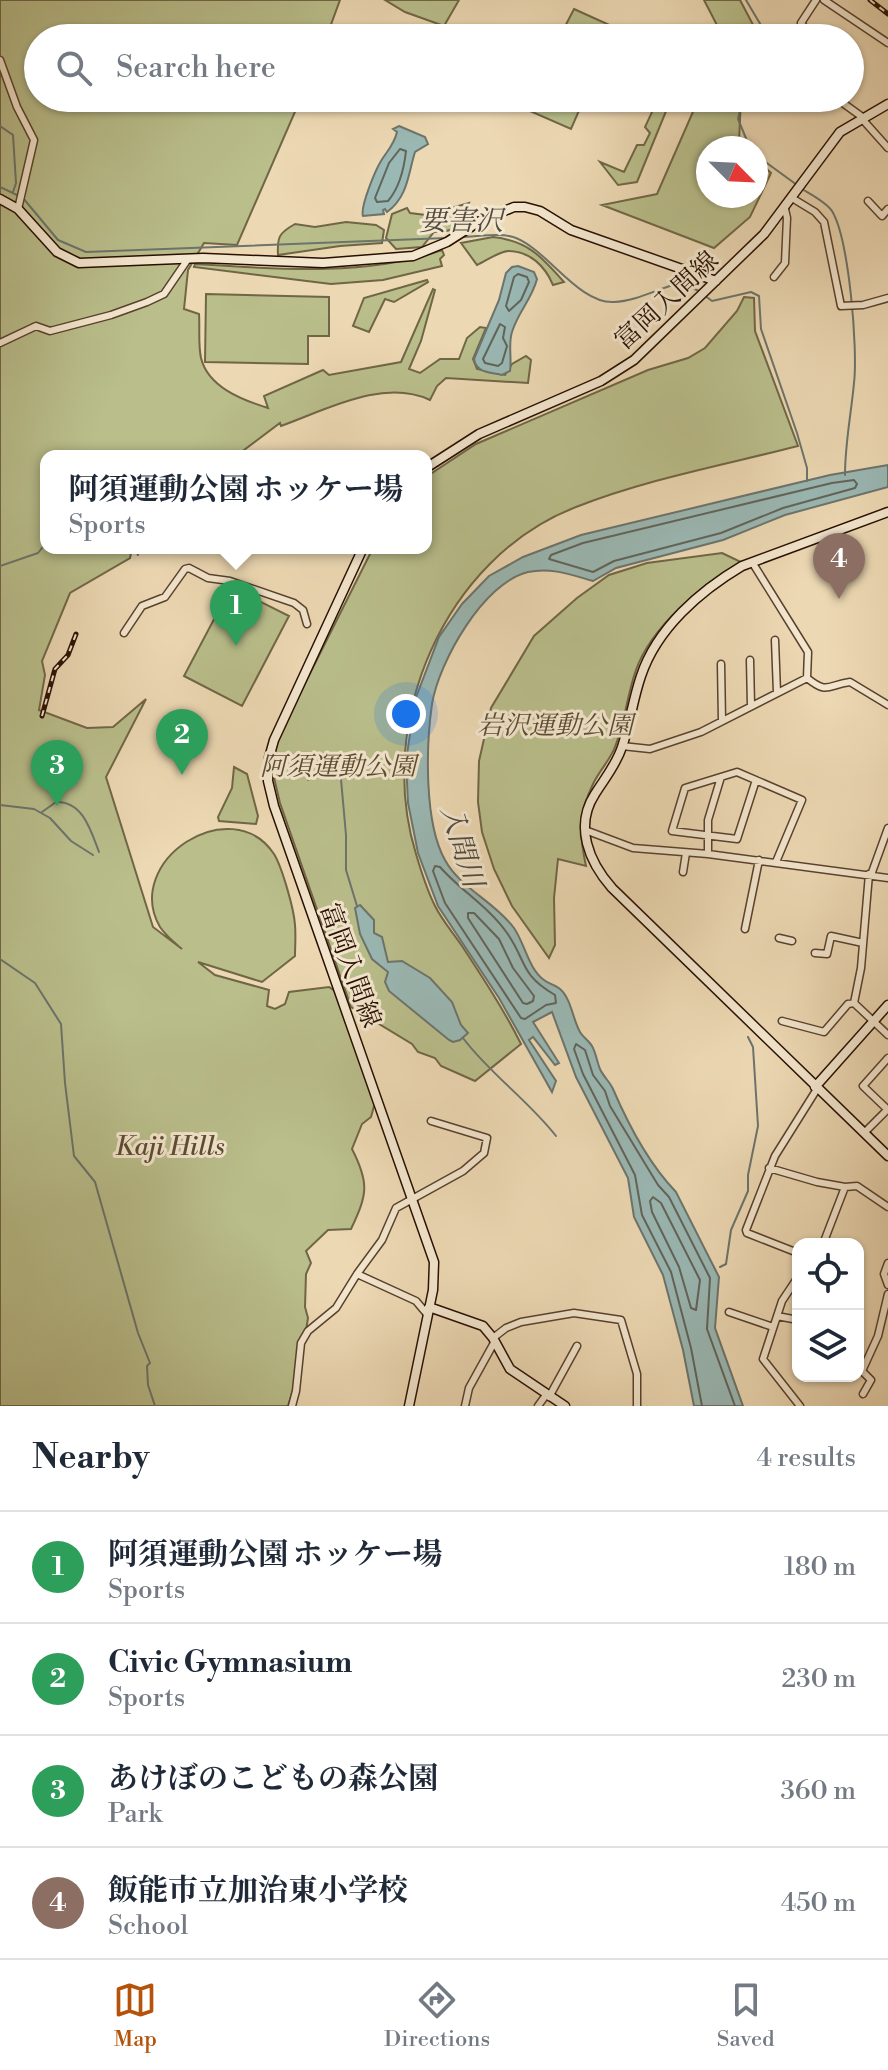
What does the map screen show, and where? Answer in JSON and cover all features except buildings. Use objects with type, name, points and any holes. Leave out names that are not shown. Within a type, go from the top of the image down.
[{"type":"street","points":[[802,24],[816,0]]},
{"type":"street","points":[[824,0],[860,24]]},
{"type":"street","points":[[864,27],[888,43]]},
{"type":"street","points":[[0,60],[17,107],[34,140],[19,205]]},
{"type":"street","name":"富岡入間線","points":[[432,463],[479,434],[624,368],[764,234],[840,132],[888,104]]},
{"type":"street","points":[[854,112],[888,148]]},
{"type":"street","points":[[794,196],[824,222],[841,306],[888,298]]},
{"type":"street","points":[[0,199],[19,205],[57,252],[79,263],[188,259],[323,263],[413,256],[448,241],[480,221],[514,207],[525,207],[540,211],[571,230],[716,281]]},
{"type":"street","points":[[868,201],[882,216],[888,209]]},
{"type":"street","points":[[774,277],[785,263],[785,209]]},
{"type":"street","points":[[0,343],[36,326],[50,331],[149,301],[164,294],[188,259]]},
{"type":"street","points":[[888,512],[752,562],[713,585],[691,604],[661,637],[641,674],[622,746],[614,766],[593,796],[584,829],[594,863],[612,888],[888,1156]]},
{"type":"street","name":"富岡入間線","points":[[360,554],[285,711],[269,758],[268,781],[274,806],[434,1262],[428,1311],[409,1406]]},
{"type":"street","points":[[752,562],[808,652],[807,678]]},
{"type":"street","points":[[124,633],[142,606],[161,601],[185,569],[189,568],[208,578],[230,581],[294,603],[303,610],[307,624]]},
{"type":"street","points":[[775,640],[777,693]]},
{"type":"street","points":[[750,660],[751,706]]},
{"type":"street","points":[[721,664],[722,721]]},
{"type":"street","points":[[622,746],[650,749],[701,732],[807,678]]},
{"type":"street","points":[[807,678],[826,690],[850,682],[888,705]]},
{"type":"street","points":[[756,780],[737,839],[672,831],[685,788],[737,772],[756,780],[802,800],[776,862]]},
{"type":"street","points":[[708,854],[708,820],[721,777]]},
{"type":"street","points":[[854,1003],[859,989],[870,874],[888,828]]},
{"type":"street","points":[[584,829],[633,848],[708,854],[888,878]]},
{"type":"street","points":[[683,872],[686,853]]},
{"type":"street","points":[[745,929],[759,860]]},
{"type":"street","points":[[815,953],[827,954],[831,936],[863,943]]},
{"type":"street","points":[[779,938],[792,941]]},
{"type":"street","points":[[782,1021],[824,1032],[848,1004],[854,1003]]},
{"type":"street","points":[[854,1003],[888,1035]]},
{"type":"street","points":[[792,1251],[747,1233],[769,1168],[816,1088],[888,1005]]},
{"type":"street","points":[[864,1133],[888,1109],[863,1086],[888,1058]]},
{"type":"street","points":[[292,1406],[301,1343],[308,1331],[336,1308],[382,1240],[396,1208],[453,1178],[484,1153],[487,1138],[431,1121]]},
{"type":"street","points":[[769,1168],[817,1182],[857,1186],[888,1207]]},
{"type":"street","points":[[825,1238],[845,1187]]},
{"type":"street","points":[[888,1263],[884,1274],[888,1285]]},
{"type":"street","points":[[357,1274],[416,1301],[428,1311],[475,1323],[494,1339],[510,1369],[565,1406]]},
{"type":"street","points":[[792,1286],[782,1301],[763,1359],[800,1406]]},
{"type":"street","points":[[863,1394],[871,1380],[862,1371],[878,1336],[888,1294]]},
{"type":"street","points":[[729,1312],[773,1327]]},
{"type":"street","points":[[465,1406],[469,1388],[494,1339],[506,1328],[521,1322],[574,1313],[621,1320],[637,1374],[637,1406]]},
{"type":"street","points":[[777,1316],[792,1319]]},
{"type":"street","points":[[538,1406],[548,1396],[577,1346]]},
{"type":"green space","name":"Kaji Hills","points":[[0,0],[340,0],[331,24],[24,24],[24,112],[295,112],[237,245],[204,243],[188,270],[184,309],[199,314],[201,358],[211,377],[227,391],[268,408],[264,396],[323,370],[329,375],[401,362],[433,289],[421,341],[409,369],[420,373],[440,359],[459,359],[467,338],[480,327],[486,328],[473,359],[477,369],[505,375],[512,364],[526,356],[531,360],[528,383],[446,378],[437,386],[430,400],[412,394],[374,394],[281,426],[280,423],[244,450],[40,450],[40,554],[131,554],[130,558],[70,593],[42,661],[45,675],[39,710],[87,728],[113,727],[146,699],[106,777],[153,927],[182,949],[160,927],[152,902],[156,879],[168,858],[187,842],[209,832],[233,829],[255,836],[274,854],[294,918],[295,956],[262,982],[198,962],[215,975],[269,990],[267,1006],[275,1009],[285,1004],[289,992],[329,987],[335,991],[376,1099],[371,1117],[362,1124],[352,1149],[362,1171],[363,1198],[351,1229],[328,1230],[306,1251],[311,1263],[306,1274],[305,1307],[308,1318],[300,1369],[288,1406],[0,1406]]},
{"type":"green space","points":[[385,0],[459,0],[445,24],[405,12]]},
{"type":"green space","points":[[704,0],[740,0],[753,24],[716,24]]},
{"type":"green space","points":[[574,9],[607,24],[566,24]]},
{"type":"green space","points":[[532,112],[578,112],[571,129]]},
{"type":"green space","points":[[652,112],[666,112],[637,182],[618,185],[600,162],[624,172],[637,145],[644,145],[650,133],[645,127]]},
{"type":"green space","points":[[693,112],[740,112],[739,136],[696,136],[696,208],[754,208],[750,217],[714,248],[602,205],[657,194]]},
{"type":"green space","points":[[469,203],[458,226],[449,231],[434,232],[422,247],[396,249],[386,238],[392,214],[407,208],[410,213],[426,215]]},
{"type":"green space","points":[[346,222],[376,225],[384,230],[382,243],[278,255],[280,236],[295,224],[315,227]]},
{"type":"green space","points":[[493,237],[516,242],[533,251],[564,282],[553,285],[536,261],[516,252],[500,253],[477,265],[461,243]]},
{"type":"green space","points":[[442,250],[442,266],[383,280],[331,284],[194,267],[195,264],[288,269],[351,268],[413,259]]},
{"type":"green space","points":[[427,280],[394,302],[385,299],[369,332],[353,326],[364,298]]},
{"type":"green space","points":[[206,294],[329,297],[329,336],[308,336],[308,364],[205,362]]},
{"type":"green space","name":"阿須運動公園","points":[[744,297],[754,298],[755,331],[798,446],[630,488],[576,507],[530,531],[490,564],[457,604],[431,650],[414,700],[405,751],[406,803],[416,854],[438,911],[521,1044],[475,1081],[441,1066],[435,1058],[418,1052],[412,1044],[351,1007],[280,803],[271,765],[276,741],[370,554],[432,554],[432,473],[476,444],[648,370],[688,358],[705,348],[737,311]]},
{"type":"green space","name":"岩沢運動公園","points":[[722,553],[741,562],[710,582],[680,608],[653,638],[636,670],[615,747],[595,779],[582,815],[581,834],[586,866],[558,859],[554,898],[555,945],[549,958],[512,906],[494,869],[482,832],[478,802],[479,761],[491,708],[534,636],[609,575],[647,563]]},
{"type":"green space","points":[[231,587],[289,616],[242,706],[184,676]]},
{"type":"green space","points":[[234,767],[247,774],[258,816],[256,824],[219,821],[232,788]]},
{"type":"water","points":[[399,126],[425,137],[428,144],[415,152],[406,185],[394,206],[387,212],[383,210],[384,214],[363,216],[372,180],[394,141],[397,132],[393,129]]},
{"type":"water","points":[[518,266],[534,272],[537,279],[512,332],[510,371],[502,375],[484,371],[475,364],[474,359],[499,300],[506,273]]},
{"type":"water","name":"入間川","points":[[888,465],[888,487],[785,515],[723,540],[616,568],[593,581],[545,570],[528,572],[511,579],[495,591],[466,626],[444,667],[432,704],[428,784],[433,826],[445,860],[459,879],[514,928],[539,975],[564,993],[580,1032],[592,1046],[600,1069],[612,1086],[632,1130],[676,1192],[719,1277],[715,1328],[743,1406],[694,1406],[663,1275],[634,1217],[628,1178],[576,1077],[552,1012],[533,1022],[559,1063],[555,1065],[533,1037],[529,1040],[556,1081],[552,1092],[499,998],[438,906],[418,853],[408,803],[406,761],[415,700],[439,637],[462,604],[489,576],[523,557],[581,535],[830,475]]},
{"type":"water","points":[[360,905],[374,920],[374,933],[382,937],[388,962],[402,961],[430,978],[452,1002],[461,1025],[468,1033],[460,1040],[449,1040],[389,991],[385,982],[388,972],[372,959],[360,934],[355,908]]},
{"type":"waterway","points":[[746,0],[760,24]]},
{"type":"waterway","points":[[740,112],[738,119],[745,136]]},
{"type":"waterway","points":[[0,126],[13,135],[16,183],[13,192]]},
{"type":"waterway","points":[[768,164],[797,185]]},
{"type":"waterway","name":"要害沢","points":[[0,187],[17,195]]},
{"type":"waterway","points":[[802,189],[832,211],[847,269],[855,367],[845,475]]},
{"type":"waterway","name":"要害沢","points":[[23,198],[58,240],[86,252],[446,238]]},
{"type":"waterway","name":"要害沢","points":[[460,237],[496,235],[516,238],[588,295],[601,300],[614,302],[631,299],[680,283],[699,291]]},
{"type":"waterway","name":"要害沢","points":[[704,295],[712,301],[751,292],[759,296],[761,329],[797,433],[807,468],[807,481]]},
{"type":"waterway","points":[[0,566],[40,550]]},
{"type":"waterway","points":[[308,780],[325,767],[332,753],[339,757],[346,870],[357,906]]},
{"type":"waterway","points":[[42,812],[56,802],[73,806],[85,819],[99,852]]},
{"type":"waterway","points":[[0,805],[34,809],[50,818],[71,841],[93,855]]},
{"type":"waterway","points":[[0,959],[35,983],[61,1024],[74,1156],[95,1182],[138,1333],[150,1363],[147,1366],[148,1385],[155,1406]]},
{"type":"waterway","points":[[720,1267],[726,1264],[731,1230],[748,1191],[748,1175],[758,1126],[753,1047],[748,1037]]},
{"type":"waterway","points":[[463,1038],[556,1136]]},
{"type":"railway","points":[[870,0],[888,14]]},
{"type":"railway","points":[[42,716],[55,669],[68,655],[76,634]]},
{"type":"place","name":"飯能市立加治東小学校","points":[[839,599]]},
{"type":"place","name":"阿須運動公園 ホッケー場","points":[[236,646]]},
{"type":"place","name":"Civic Gymnasium","points":[[182,775]]},
{"type":"place","name":"あけぼのこどもの森公園","points":[[57,806]]}]
